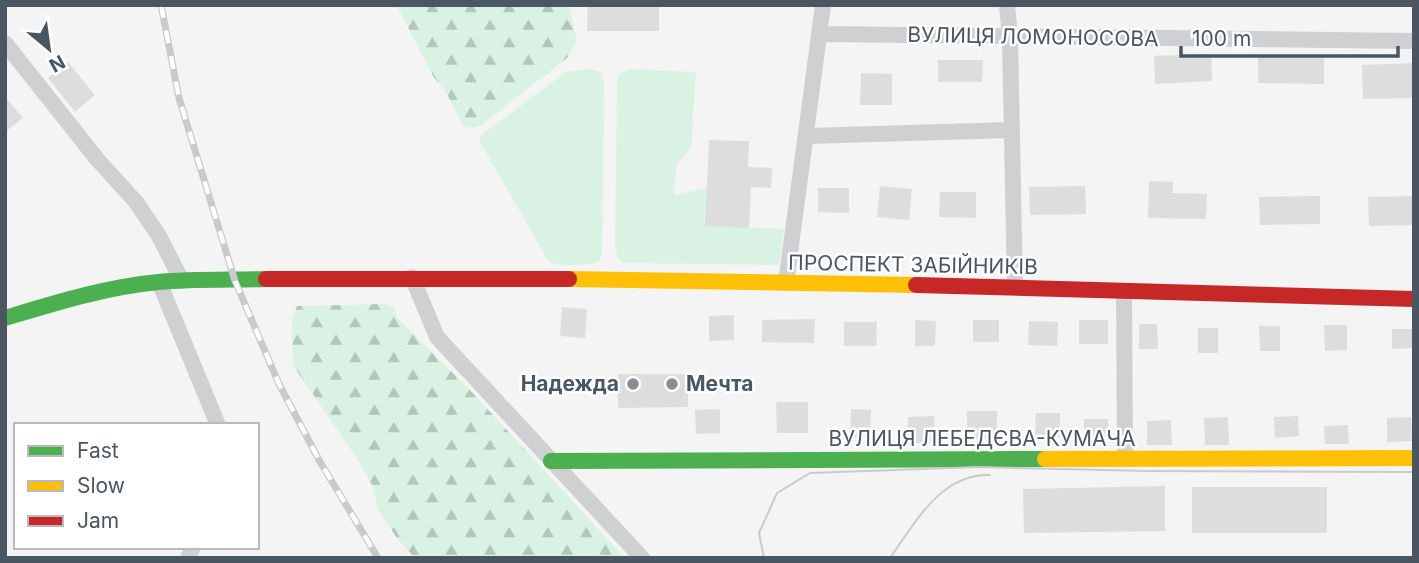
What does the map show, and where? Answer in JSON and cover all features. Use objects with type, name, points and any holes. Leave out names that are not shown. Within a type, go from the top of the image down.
[{"type":"main road","name":"ПРОСПЕКТ ЗАБІЙНИКІВ","points":[[5,318],[119,286],[182,281],[412,277],[1015,287],[1414,299]]},
{"type":"main road","name":"ВУЛИЦЯ ЛЕБЕДЄВА-КУМАЧА","points":[[551,461],[1414,458]]},
{"type":"street","points":[[786,284],[823,5]]},
{"type":"street","points":[[1007,5],[1015,287]]},
{"type":"street","name":"ВУЛИЦЯ ЛОМОНОСОВА","points":[[820,34],[1414,41]]},
{"type":"street","points":[[5,43],[97,159],[136,202],[159,236],[182,281]]},
{"type":"street","points":[[807,136],[1011,130]]},
{"type":"street","points":[[412,277],[437,337],[642,558]]},
{"type":"street","points":[[159,282],[217,423]]},
{"type":"street","points":[[1124,291],[1125,459]]},
{"type":"green space","points":[[569,5],[577,42],[567,58],[480,126],[472,128],[463,126],[447,94],[433,76],[397,6]]},
{"type":"green space","points":[[588,69],[601,72],[604,84],[602,251],[600,261],[559,265],[545,257],[480,142],[480,136],[566,72]]},
{"type":"green space","points":[[629,69],[696,72],[691,148],[676,165],[674,195],[707,188],[705,226],[784,229],[779,265],[625,263],[618,259],[615,249],[617,82],[619,75]]},
{"type":"green space","points":[[385,304],[394,307],[397,318],[468,388],[625,558],[415,558],[399,541],[378,510],[373,487],[360,463],[293,365],[292,319],[297,306]]},
{"type":"building","points":[[588,5],[659,5],[659,31],[587,31]]},
{"type":"building","points":[[1211,54],[1212,81],[1155,84],[1154,56]]},
{"type":"building","points":[[1258,55],[1324,55],[1324,84],[1258,83]]},
{"type":"building","points":[[938,60],[983,60],[982,82],[938,82]]},
{"type":"building","points":[[68,62],[95,95],[75,112],[48,78]]},
{"type":"building","points":[[1414,63],[1414,98],[1363,99],[1362,65]]},
{"type":"building","points":[[861,73],[892,74],[892,105],[860,105]]},
{"type":"building","points":[[5,97],[23,118],[5,132]]},
{"type":"building","points":[[709,140],[749,141],[748,167],[772,168],[771,188],[751,187],[749,228],[705,226]]},
{"type":"building","points":[[1149,181],[1173,182],[1173,193],[1207,194],[1206,219],[1148,218]]},
{"type":"building","points":[[880,186],[912,189],[909,220],[877,217]]},
{"type":"building","points":[[1085,186],[1086,214],[1030,215],[1029,187]]},
{"type":"building","points":[[818,188],[849,188],[849,213],[818,212]]},
{"type":"building","points":[[940,192],[976,192],[976,218],[939,217]]},
{"type":"building","points":[[1320,196],[1320,224],[1260,225],[1259,197]]},
{"type":"building","points":[[1414,196],[1414,225],[1369,226],[1368,197]]},
{"type":"building","points":[[562,307],[587,309],[585,338],[560,336]]},
{"type":"building","points":[[734,315],[734,340],[709,341],[709,316]]},
{"type":"building","points":[[815,319],[814,343],[762,342],[762,320]]},
{"type":"building","points":[[915,320],[936,321],[935,346],[915,346]]},
{"type":"building","points":[[973,320],[999,320],[999,342],[973,342]]},
{"type":"building","points":[[1079,320],[1108,320],[1108,344],[1079,344]]},
{"type":"building","points":[[1029,321],[1058,322],[1057,346],[1028,345]]},
{"type":"building","points":[[844,322],[877,322],[876,346],[844,346]]},
{"type":"building","points":[[1139,324],[1157,324],[1158,349],[1139,349]]},
{"type":"building","points":[[1324,325],[1347,325],[1347,350],[1325,351]]},
{"type":"building","points":[[1259,326],[1280,326],[1280,351],[1260,351]]},
{"type":"building","points":[[1198,328],[1218,328],[1218,353],[1198,353]]},
{"type":"building","points":[[1392,329],[1414,329],[1414,348],[1392,349]]},
{"type":"building","points":[[618,374],[688,374],[688,407],[618,408]]},
{"type":"building","points":[[776,402],[808,402],[808,433],[777,433]]},
{"type":"building","points":[[720,409],[720,433],[696,434],[695,410]]},
{"type":"building","points":[[851,409],[871,410],[870,438],[850,437]]},
{"type":"building","points":[[967,411],[997,411],[997,439],[967,439]]},
{"type":"building","points":[[1036,413],[1060,413],[1060,437],[1035,437]]},
{"type":"building","points":[[934,416],[935,443],[908,443],[908,417]]},
{"type":"building","points":[[1298,416],[1299,436],[1275,438],[1274,417]]},
{"type":"building","points":[[1228,417],[1229,445],[1205,445],[1204,418]]},
{"type":"building","points":[[1411,417],[1412,441],[1387,442],[1387,418]]},
{"type":"building","points":[[1084,419],[1108,419],[1108,437],[1084,437]]},
{"type":"building","points":[[1171,420],[1172,445],[1147,445],[1147,421]]},
{"type":"building","points":[[1348,425],[1349,444],[1325,444],[1324,426]]},
{"type":"building","points":[[1165,486],[1165,531],[1024,533],[1023,489]]},
{"type":"building","points":[[1192,487],[1327,487],[1327,533],[1192,533]]},
{"type":"tram line","points":[[764,558],[759,533],[777,493],[810,473],[978,467],[1414,472]]},
{"type":"tram line","points":[[890,558],[920,516],[943,491],[957,482],[990,475]]},
{"type":"railway","points":[[161,5],[179,98],[235,281],[279,384],[319,460],[378,558]]},
{"type":"traffic: fast","points":[[5,318],[81,296],[139,284],[185,280],[266,279]]},
{"type":"traffic: fast","points":[[551,461],[1045,459]]},
{"type":"traffic: slow","points":[[569,279],[916,285]]},
{"type":"traffic: slow","points":[[1045,459],[1414,458]]},
{"type":"traffic: jam","points":[[266,279],[569,279]]},
{"type":"traffic: jam","points":[[916,285],[1414,299]]},
{"type":"place","name":"Надежда","points":[[633,384]]},
{"type":"place","name":"Мечта","points":[[672,384]]}]
